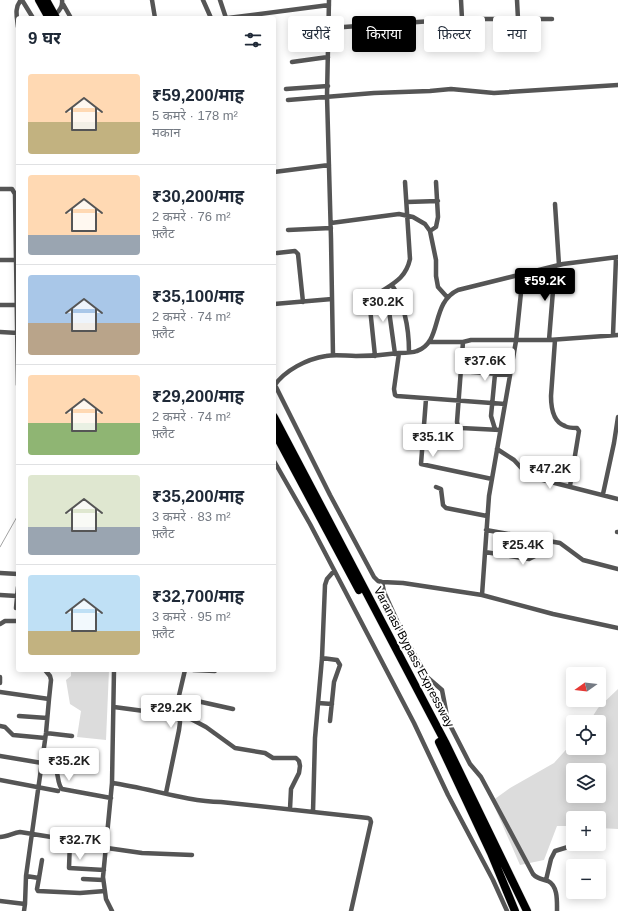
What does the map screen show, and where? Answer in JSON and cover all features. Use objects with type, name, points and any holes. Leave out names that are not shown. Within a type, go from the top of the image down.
[{"type":"highway","points":[[39,0],[48,16]]},
{"type":"highway","points":[[46,0],[56,16]]},
{"type":"highway","name":"Varanasi Bypass Expressway","points":[[276,421],[445,742],[527,911]]},
{"type":"highway","name":"Varanasi Bypass Expressway","points":[[276,435],[440,744],[491,853],[515,911]]},
{"type":"street","points":[[17,16],[16,8],[22,0],[31,16]]},
{"type":"street","points":[[152,0],[155,16]]},
{"type":"street","points":[[203,0],[210,16]]},
{"type":"street","points":[[220,0],[226,16]]},
{"type":"street","points":[[461,0],[462,16]]},
{"type":"street","points":[[517,0],[518,16]]},
{"type":"street","points":[[56,16],[60,11],[62,2]]},
{"type":"street","points":[[62,2],[70,16]]},
{"type":"street","points":[[241,16],[329,3],[329,16]]},
{"type":"street","points":[[541,19],[552,19]]},
{"type":"street","points":[[344,27],[424,22]]},
{"type":"street","points":[[328,52],[327,96],[333,355]]},
{"type":"street","points":[[292,62],[328,57]]},
{"type":"street","points":[[288,100],[327,96],[451,89],[494,93],[618,85]]},
{"type":"street","points":[[286,89],[328,86]]},
{"type":"street","points":[[276,172],[329,165]]},
{"type":"street","points":[[375,356],[370,302],[372,298],[392,285],[404,274],[410,259],[405,182]]},
{"type":"street","points":[[430,231],[436,227],[438,223],[436,182]]},
{"type":"street","points":[[0,189],[12,189],[16,194]]},
{"type":"street","points":[[407,202],[438,201]]},
{"type":"street","points":[[549,340],[557,265],[555,204]]},
{"type":"street","points":[[288,230],[331,225],[389,215],[408,215],[425,224],[430,231],[436,260],[436,280],[441,291],[447,297]]},
{"type":"street","points":[[278,253],[295,251],[298,254],[303,302]]},
{"type":"street","points":[[276,383],[284,374],[314,359],[333,355],[375,356],[397,354],[421,349],[429,342],[440,310],[447,297],[458,290],[557,265],[617,258],[616,335],[555,340],[471,340],[463,342],[429,342]]},
{"type":"street","points":[[0,260],[16,260]]},
{"type":"street","points":[[482,595],[488,496],[497,450],[498,430],[505,404],[516,341],[523,273]]},
{"type":"street","points":[[392,285],[404,309],[408,332],[409,352]]},
{"type":"street","points":[[386,289],[397,354],[394,389],[395,395],[399,397],[505,404]]},
{"type":"street","points":[[276,304],[332,299]]},
{"type":"street","points":[[0,305],[16,305]]},
{"type":"street","points":[[0,332],[16,333]]},
{"type":"street","points":[[555,340],[551,396],[553,413],[564,426],[579,429],[570,486]]},
{"type":"street","points":[[463,342],[457,422],[459,427],[498,430]]},
{"type":"street","points":[[461,371],[510,375]]},
{"type":"street","points":[[495,374],[493,403],[490,416],[498,430]]},
{"type":"street","points":[[276,389],[330,495],[374,577],[378,581],[403,583],[482,595],[553,614],[618,628]]},
{"type":"street","points":[[426,399],[421,464],[492,479]]},
{"type":"street","points":[[603,494],[618,417]]},
{"type":"street","points":[[497,450],[514,460],[523,470],[531,475],[546,481],[603,494],[618,499]]},
{"type":"street","points":[[276,464],[310,524],[414,723],[448,795],[493,880],[507,911]]},
{"type":"street","points":[[436,487],[441,489],[443,505],[446,508],[487,516]]},
{"type":"street","points":[[486,530],[560,543],[583,560],[618,569]]},
{"type":"street","points":[[485,552],[529,559],[535,556],[540,539]]},
{"type":"street","points":[[313,812],[315,738],[322,658],[325,585],[327,579],[334,571]]},
{"type":"street","points":[[0,573],[16,574]]},
{"type":"street","points":[[382,582],[384,592],[403,634],[427,677],[442,690],[450,725],[470,764],[481,777],[533,874],[540,879],[550,882],[554,888],[557,911]]},
{"type":"street","points":[[0,595],[16,596]]},
{"type":"street","points":[[0,624],[6,621],[16,621]]},
{"type":"street","points":[[322,658],[337,660],[340,665],[334,682],[330,721]]},
{"type":"street","points":[[24,911],[26,876],[46,736],[51,680],[46,672]]},
{"type":"street","points":[[112,911],[106,899],[104,870],[112,783],[114,672]]},
{"type":"street","points":[[174,717],[185,672]]},
{"type":"street","points":[[0,677],[0,684]]},
{"type":"street","points":[[0,692],[49,699]]},
{"type":"street","points":[[179,697],[233,709]]},
{"type":"street","points":[[318,703],[332,704]]},
{"type":"street","points":[[114,707],[179,719],[191,719],[206,726],[235,748],[264,753],[273,758],[296,758],[299,761],[299,773],[291,789],[290,810]]},
{"type":"street","points":[[19,716],[47,718]]},
{"type":"street","points":[[166,793],[179,730],[179,719]]},
{"type":"street","points":[[0,726],[5,727],[13,734],[72,736]]},
{"type":"street","points":[[0,756],[55,768],[57,771],[59,786],[62,789],[111,798]]},
{"type":"street","points":[[0,780],[58,791]]},
{"type":"street","points":[[112,783],[206,802],[370,819],[371,822],[351,911]]},
{"type":"street","points":[[0,837],[14,833],[32,834],[142,853],[192,855]]},
{"type":"street","points":[[70,840],[69,868],[104,870]]},
{"type":"street","points":[[546,880],[551,859],[555,851],[566,848]]},
{"type":"street","points":[[42,860],[37,889],[38,891],[80,893],[105,891]]},
{"type":"street","points":[[26,876],[39,878]]},
{"type":"street","points":[[83,879],[104,880]]},
{"type":"street","points":[[0,901],[25,904]]},
{"type":"shaded area","points":[[71,672],[109,672],[106,740],[77,737],[81,711],[70,704],[66,680],[71,676]]},
{"type":"shaded area","points":[[618,689],[618,829],[606,828],[606,811],[566,811],[566,826],[557,826],[544,860],[520,865],[492,801],[510,788],[554,763],[566,750],[566,755],[606,755],[606,715],[594,715],[599,707],[606,707],[606,700]]},
{"type":"waterway","points":[[0,547],[16,519]]}]
